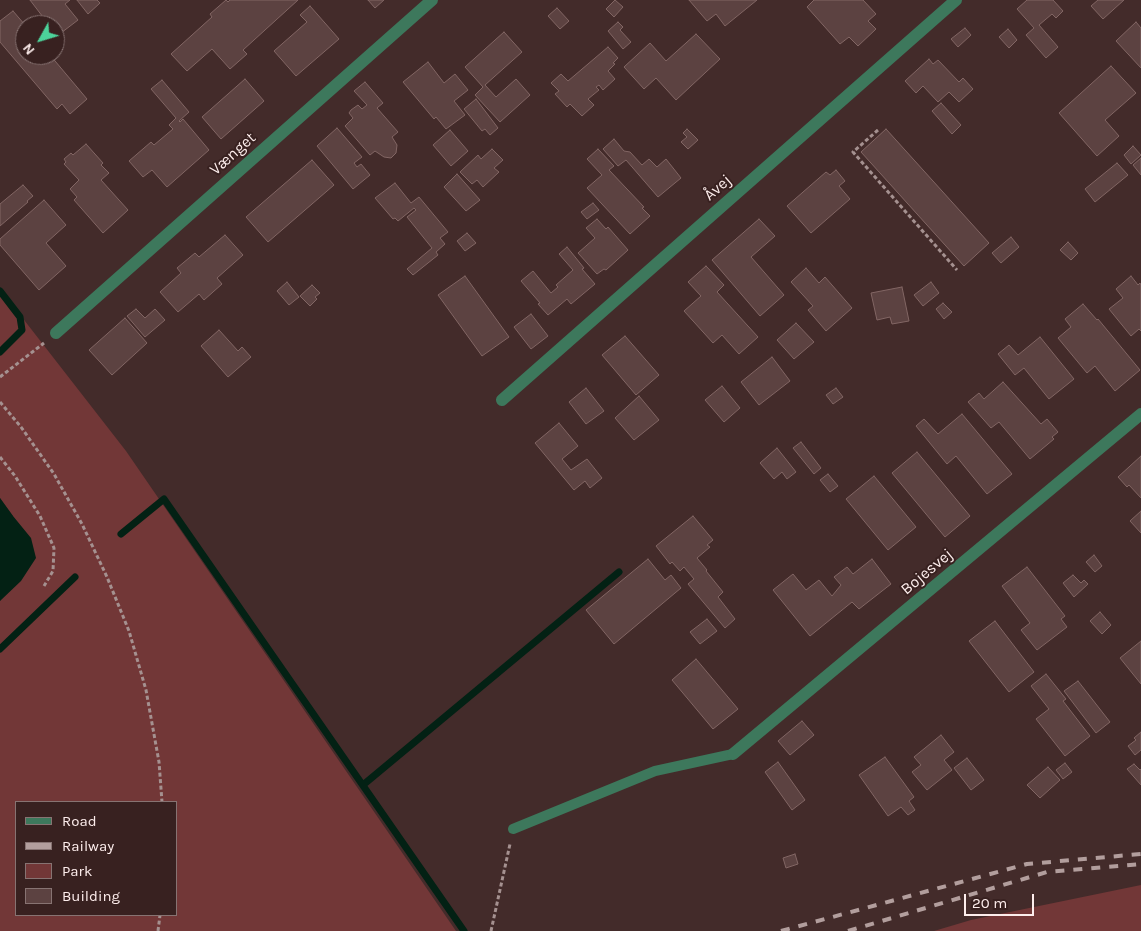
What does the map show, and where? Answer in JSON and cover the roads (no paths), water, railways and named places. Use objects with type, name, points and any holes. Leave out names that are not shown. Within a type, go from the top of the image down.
[{"type":"street","name":"Vænget","points":[[56,333],[432,0]]},
{"type":"street","name":"Åvej","points":[[502,400],[956,0]]},
{"type":"street","name":"Bojesvej","points":[[733,754],[1141,414]]},
{"type":"lane","points":[[513,829],[655,771],[733,754]]},
{"type":"waterway","points":[[0,291],[20,317],[22,330],[0,352]]},
{"type":"waterway","points":[[121,534],[164,499],[464,931]]},
{"type":"waterway","points":[[363,785],[619,572]]},
{"type":"waterway","points":[[0,649],[75,577]]},
{"type":"railway","points":[[781,931],[1027,864],[1141,854]]},
{"type":"railway","points":[[848,931],[1047,872],[1141,864]]}]
